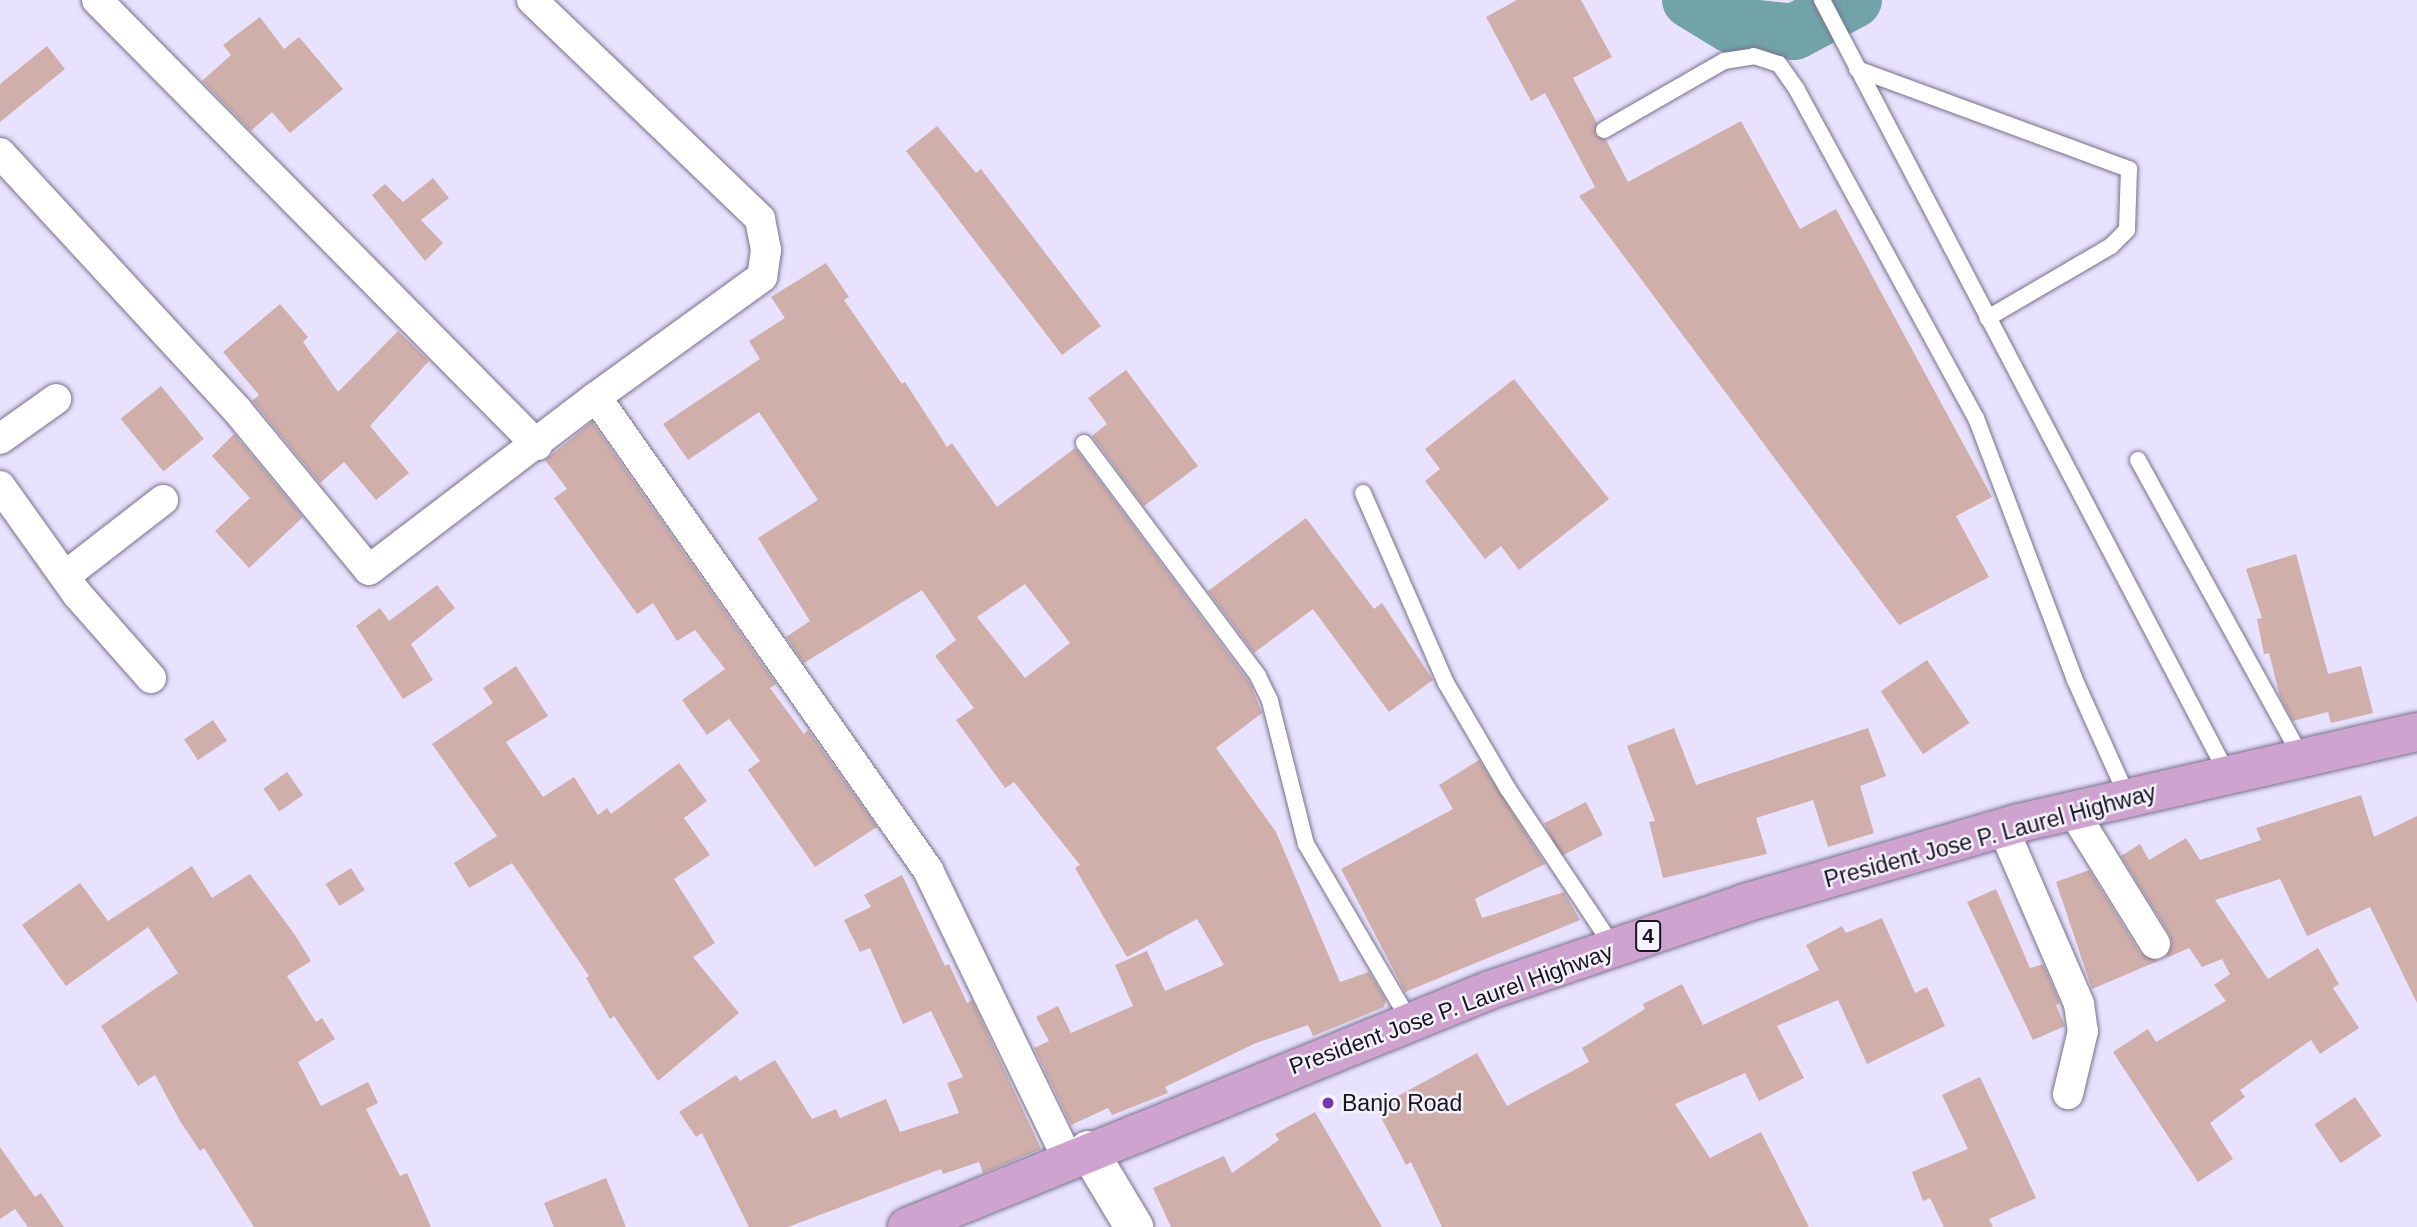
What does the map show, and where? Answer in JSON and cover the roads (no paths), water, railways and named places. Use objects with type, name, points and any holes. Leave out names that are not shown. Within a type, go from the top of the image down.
[{"type":"highway","name":"President Jose P. Laurel Highway","points":[[907,1227],[1078,1154],[1410,1021],[1745,903],[2003,828],[2417,732]]},
{"type":"street","points":[[97,0],[537,445]]},
{"type":"street","points":[[0,153],[237,410],[369,570],[537,445],[596,397],[762,277],[764,240],[760,219],[737,192],[532,0]]},
{"type":"street","points":[[596,397],[928,870],[1078,1154],[1133,1227]]},
{"type":"street","points":[[0,439],[56,399]]},
{"type":"street","points":[[0,486],[65,576],[151,678]]},
{"type":"street","points":[[65,576],[163,500]]},
{"type":"street","points":[[2073,811],[2155,944]]},
{"type":"street","points":[[2003,828],[2079,1004],[2083,1031],[2068,1094]]},
{"type":"lane","points":[[1822,0],[2228,775]]},
{"type":"lane","points":[[1604,130],[1724,61],[1754,56],[1779,64],[1797,90],[1976,418],[2074,678],[2128,798]]},
{"type":"lane","points":[[1857,69],[2129,169],[2127,230],[2111,246],[1988,318]]},
{"type":"lane","points":[[1084,443],[1258,676],[1270,701],[1306,844],[1410,1021]]},
{"type":"lane","points":[[2138,460],[2302,758]]},
{"type":"lane","points":[[1363,493],[1446,683],[1508,789],[1614,948]]},
{"type":"waterway","points":[[1690,0],[1731,25],[1794,32],[1854,0]]},
{"type":"place","name":"Banjo Road","points":[[1328,1103]]}]
